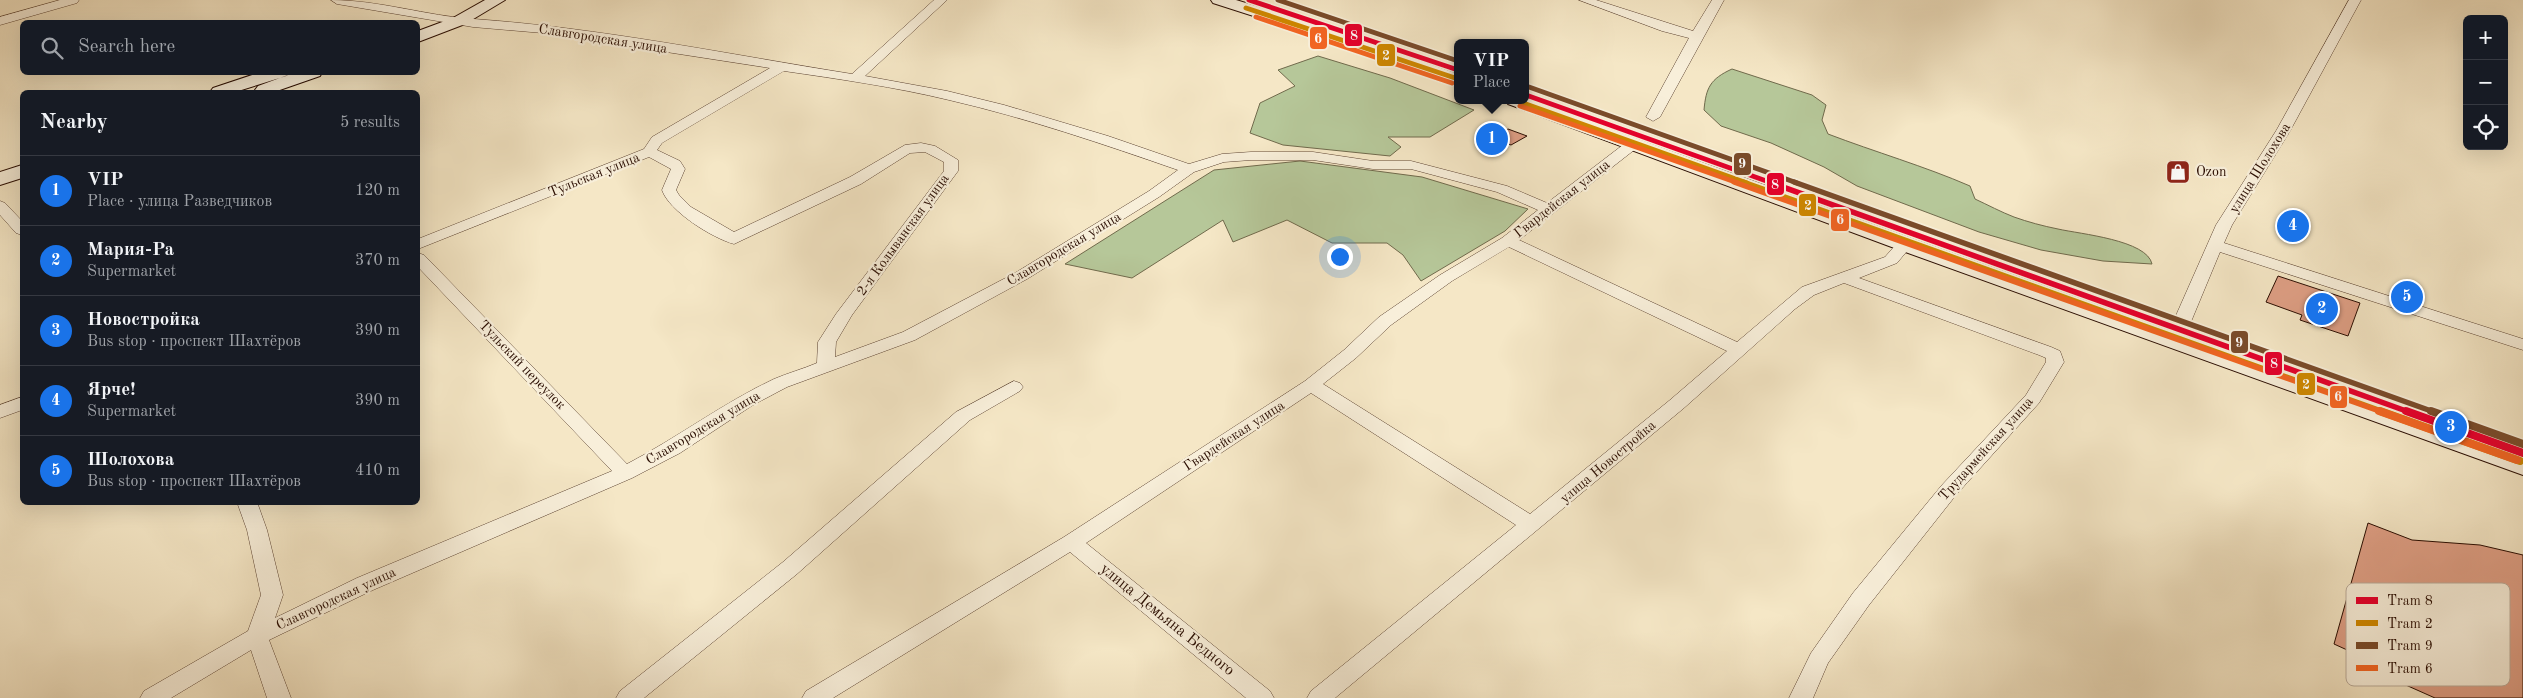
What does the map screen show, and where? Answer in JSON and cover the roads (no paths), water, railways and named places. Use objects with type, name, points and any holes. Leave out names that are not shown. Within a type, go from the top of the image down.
[{"type":"main road","points":[[420,24],[468,0]]},
{"type":"main road","points":[[420,36],[458,20],[497,0]]},
{"type":"main road","points":[[1219,0],[1312,29],[1454,79]]},
{"type":"main road","points":[[225,90],[271,75]]},
{"type":"main road","points":[[261,90],[305,75]]},
{"type":"main road","points":[[1525,104],[1905,244],[2523,466]]},
{"type":"main road","points":[[0,164],[20,158]]},
{"type":"main road","points":[[0,179],[20,172]]},
{"type":"street","points":[[0,20],[74,0]]},
{"type":"street","name":"Славгородская улица","points":[[337,0],[458,20],[543,29],[855,78],[999,108],[1126,146],[1189,169]]},
{"type":"street","points":[[855,78],[942,0]]},
{"type":"street","points":[[1585,0],[1666,28],[1696,36]]},
{"type":"street","points":[[1653,117],[1696,36],[1718,0]]},
{"type":"street","name":"улица Шолохова","points":[[2172,340],[2179,329],[2215,245],[2283,132],[2355,0]]},
{"type":"street","name":"Тульская улица","points":[[420,243],[649,152],[658,140],[783,66]]},
{"type":"street","name":"Гвардейская улица","points":[[814,698],[1072,542],[1311,385],[1350,354],[1385,321],[1446,278],[1508,241],[1633,144]]},
{"type":"street","name":"2-я Колыванская улица","points":[[649,152],[675,164],[678,169],[669,190],[672,199],[683,208],[734,239],[778,214],[861,178],[905,150],[916,147],[927,148],[941,152],[951,160],[950,171],[844,314],[827,342],[826,365]]},
{"type":"street","points":[[1189,169],[1222,158],[1251,156],[1313,156],[1373,165],[1412,165],[1502,189],[1550,210]]},
{"type":"street","name":"Славгородская улица","points":[[152,698],[257,636],[365,584],[625,473],[674,448],[755,396],[781,382],[826,365],[861,355],[909,336],[968,306],[1154,194],[1189,169]]},
{"type":"street","points":[[10,210],[20,227]]},
{"type":"street","points":[[1508,241],[1739,350]]},
{"type":"street","name":"улица Новостройка","points":[[1319,698],[1532,524],[1808,291],[1891,260],[1905,244]]},
{"type":"street","points":[[2215,245],[2523,345]]},
{"type":"street","name":"Тульский переулок","points":[[420,260],[625,473]]},
{"type":"street","name":"Трудармейская улица","points":[[1801,698],[1819,659],[1861,599],[1949,490],[2033,399],[2055,362],[2054,355],[2046,351],[1845,278]]},
{"type":"street","points":[[1311,385],[1532,524]]},
{"type":"street","points":[[628,698],[790,568],[963,416],[1014,387]]},
{"type":"street","points":[[0,412],[20,404]]},
{"type":"street","points":[[248,505],[257,530],[272,595],[257,636],[279,698]]},
{"type":"street","name":"улица Демьяна Бедного","points":[[1072,542],[1262,698]]},
{"type":"tram line","name":"8","points":[[1249,0],[1454,69]]},
{"type":"tram line","name":"9","points":[[1278,0],[1454,60]]},
{"type":"tram line","name":"2","points":[[1246,8],[1454,78]]},
{"type":"tram line","name":"6","points":[[1256,17],[1452,83]]},
{"type":"tram line","name":"9","points":[[1529,87],[2523,444]]},
{"type":"tram line","name":"8","points":[[1529,96],[2523,453]]},
{"type":"tram line","name":"2","points":[[1526,104],[2520,461]]},
{"type":"tram line","name":"6","points":[[1520,106],[2517,460]]},
{"type":"place","name":"VIP","points":[[1492,139]]},
{"type":"place","name":"Ozon","points":[[2178,172]]},
{"type":"place","name":"Ярче!","points":[[2293,226]]},
{"type":"place","name":"Шолохова","points":[[2407,297]]},
{"type":"place","name":"Мария-Ра","points":[[2322,309]]},
{"type":"place","name":"Новостройка","points":[[2451,427]]}]
